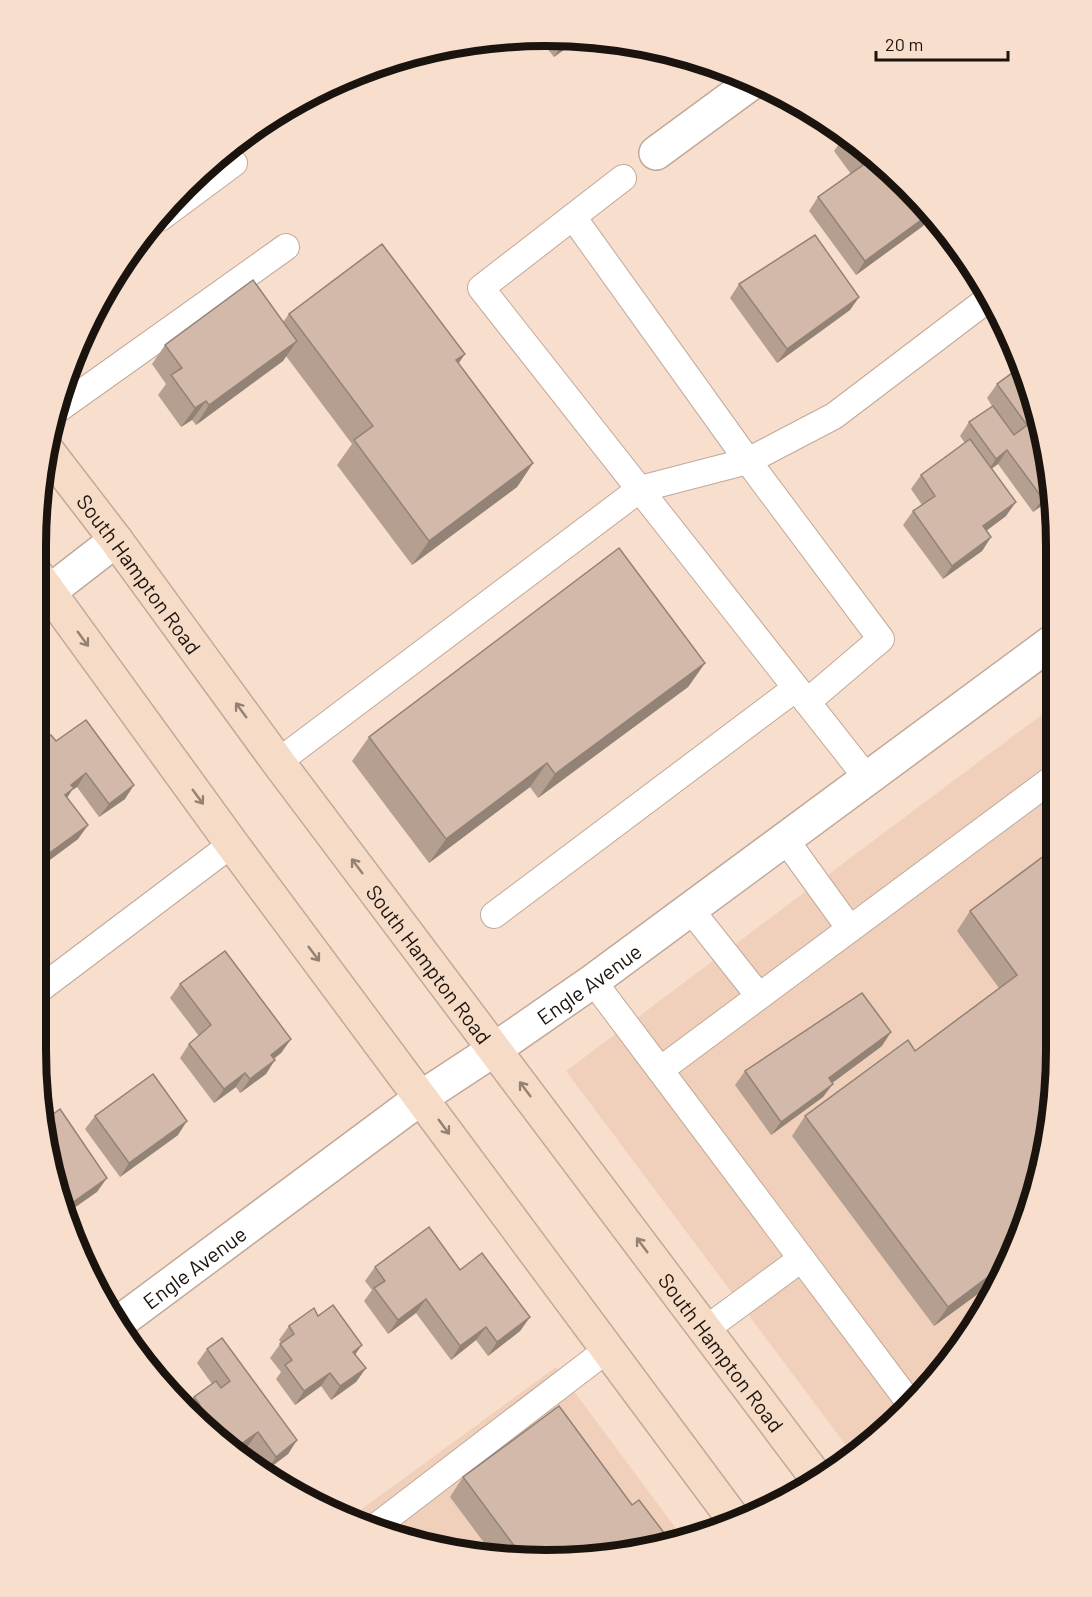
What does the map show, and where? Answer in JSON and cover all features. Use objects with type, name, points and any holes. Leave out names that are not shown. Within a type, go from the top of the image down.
[{"type":"main road","name":"South Hampton Road","points":[[54,461],[116,540],[278,762],[813,1473]]},
{"type":"main road","points":[[46,597],[422,1097],[730,1515]]},
{"type":"street","points":[[656,153],[744,88]]},
{"type":"street","points":[[46,585],[116,540]]},
{"type":"street","name":"Engle Avenue","points":[[124,1319],[422,1097],[593,981],[1046,646]]},
{"type":"lane","points":[[190,196],[234,164]]},
{"type":"lane","points":[[623,178],[482,288],[867,778]]},
{"type":"lane","points":[[494,915],[881,639],[748,461],[573,217]]},
{"type":"lane","points":[[68,402],[286,247]]},
{"type":"lane","points":[[278,762],[640,489],[748,461],[834,416],[983,303]]},
{"type":"lane","points":[[660,1070],[1046,783]]},
{"type":"lane","points":[[785,839],[850,929]]},
{"type":"lane","points":[[46,984],[232,844]]},
{"type":"lane","points":[[690,909],[759,996]]},
{"type":"lane","points":[[593,981],[905,1397]]},
{"type":"lane","points":[[706,1329],[801,1259]]},
{"type":"lane","points":[[381,1522],[608,1349]]},
{"type":"shaded area","points":[[1046,711],[1046,1051],[1041,1116],[1028,1180],[1019,1212],[994,1272],[961,1329],[922,1380],[875,1427],[850,1447],[848,1448],[566,1071]]},
{"type":"shaded area","points":[[556,1367],[679,1532],[611,1546],[579,1549],[513,1549],[449,1541],[385,1524],[357,1513]]},
{"type":"building","points":[[856,155],[875,170],[923,219],[865,261],[818,197],[863,165]]},
{"type":"building","points":[[815,235],[859,297],[787,349],[739,284]]},
{"type":"building","points":[[382,244],[465,354],[456,360],[533,463],[429,541],[354,440],[373,426],[289,314]]},
{"type":"building","points":[[253,280],[297,341],[209,405],[206,401],[195,408],[171,375],[182,368],[165,345]]},
{"type":"building","points":[[1014,372],[1036,449],[1043,499],[1007,450],[996,459],[969,422],[993,406],[1014,435],[1027,425],[997,384]]},
{"type":"building","points":[[970,439],[1016,502],[983,526],[991,537],[952,566],[913,511],[935,496],[921,475]]},
{"type":"building","points":[[619,548],[705,663],[555,774],[547,763],[446,839],[369,737]]},
{"type":"building","points":[[86,720],[134,785],[109,804],[86,773],[71,785],[74,788],[65,795],[88,825],[48,854],[46,851],[46,739],[51,735],[56,741]]},
{"type":"building","points":[[1046,854],[1046,1051],[1036,1148],[1019,1212],[994,1273],[948,1307],[805,1116],[908,1040],[915,1051],[1017,975],[970,911]]},
{"type":"building","points":[[225,951],[291,1039],[271,1055],[275,1060],[250,1079],[245,1073],[224,1089],[189,1044],[211,1025],[180,984]]},
{"type":"building","points":[[862,993],[891,1032],[829,1078],[833,1084],[781,1122],[745,1071]]},
{"type":"building","points":[[153,1074],[187,1121],[129,1163],[95,1116]]},
{"type":"building","points":[[60,1109],[107,1178],[71,1204],[56,1148],[51,1116]]},
{"type":"building","points":[[429,1227],[460,1270],[482,1253],[530,1317],[497,1342],[486,1327],[460,1346],[426,1299],[398,1320],[374,1288],[385,1281],[375,1267]]},
{"type":"building","points":[[333,1305],[362,1345],[353,1352],[366,1368],[340,1386],[330,1373],[304,1391],[285,1365],[292,1360],[280,1344],[294,1334],[289,1326],[314,1308],[318,1316]]},
{"type":"building","points":[[222,1338],[297,1440],[276,1457],[258,1432],[240,1445],[197,1407],[200,1405],[194,1397],[216,1381],[221,1388],[230,1381],[207,1349]]},
{"type":"building","points":[[559,1406],[632,1505],[639,1500],[666,1535],[643,1541],[579,1549],[517,1549],[463,1477]]}]
